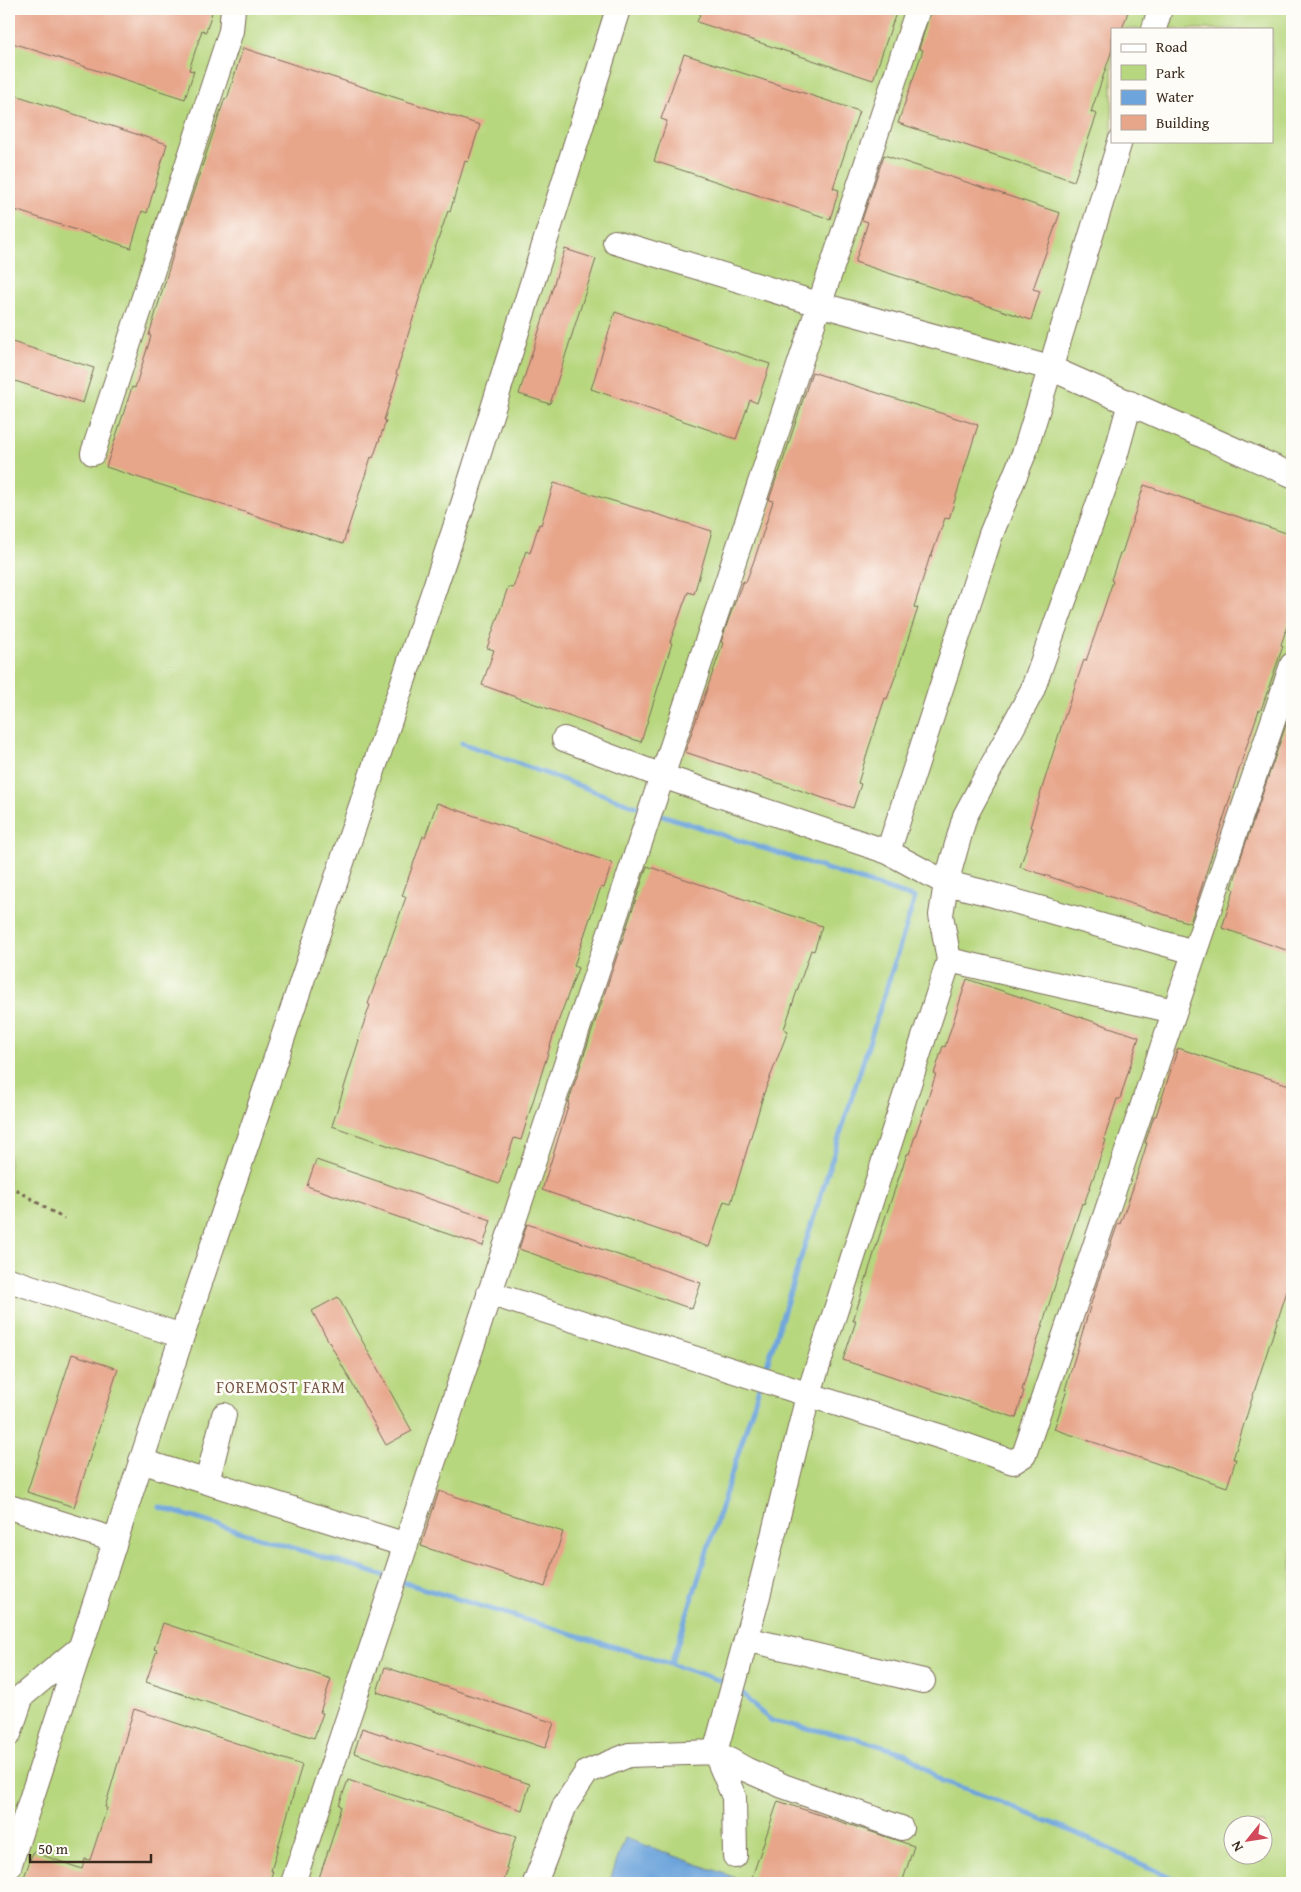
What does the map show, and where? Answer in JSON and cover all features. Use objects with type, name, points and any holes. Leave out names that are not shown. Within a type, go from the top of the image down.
[{"type":"lane","points":[[93,453],[231,31],[233,9]]},
{"type":"lane","points":[[9,1867],[13,1842],[80,1648],[182,1336],[463,504],[618,9]]},
{"type":"lane","points":[[293,1883],[818,304],[918,9]]},
{"type":"lane","points":[[1154,28],[1160,9]]},
{"type":"lane","points":[[888,852],[991,534],[1024,451],[1120,142]]},
{"type":"lane","points":[[615,242],[818,304],[1050,368],[1292,475]]},
{"type":"lane","points":[[734,1856],[734,1796],[715,1752],[808,1396],[949,960],[941,915],[946,883],[965,816],[1032,691],[1115,457],[1130,403]]},
{"type":"lane","points":[[490,1293],[808,1396],[948,1439],[1013,1462],[1024,1455],[1292,665]]},
{"type":"lane","points":[[564,739],[662,776],[888,852],[946,883],[1194,952]]},
{"type":"lane","points":[[949,960],[1174,1011]]},
{"type":"lane","points":[[9,1280],[182,1336]]},
{"type":"lane","points":[[206,1482],[224,1415]]},
{"type":"lane","points":[[141,1461],[406,1545]]},
{"type":"lane","points":[[9,1507],[115,1540]]},
{"type":"lane","points":[[746,1639],[922,1681]]},
{"type":"lane","points":[[9,1734],[22,1696],[80,1648]]},
{"type":"lane","points":[[536,1883],[565,1805],[587,1772],[629,1755],[715,1752],[747,1770],[783,1786],[901,1828]]},
{"type":"path","points":[[9,1185],[64,1219]]},
{"type":"green space","points":[[9,9],[1292,9],[1292,1883],[9,1883]]},
{"type":"water","points":[[625,1838],[736,1878],[734,1883],[609,1883]]},
{"type":"building","points":[[9,9],[213,9],[206,32],[202,30],[189,70],[194,71],[185,99],[9,42]]},
{"type":"building","points":[[702,9],[883,9],[896,13],[873,80],[697,22]]},
{"type":"building","points":[[931,9],[1129,9],[1122,28],[1111,28],[1111,53],[1091,112],[1097,114],[1074,181],[898,123],[923,50],[919,49]]},
{"type":"building","points":[[243,48],[480,125],[468,162],[465,161],[450,212],[448,211],[431,260],[396,374],[398,375],[384,420],[386,421],[373,458],[371,457],[343,544],[106,467],[132,387],[135,388],[180,232]]},
{"type":"building","points":[[684,54],[859,111],[833,188],[839,190],[830,219],[654,161],[667,121],[661,119]]},
{"type":"building","points":[[9,93],[167,144],[147,213],[142,211],[131,248],[9,208]]},
{"type":"building","points":[[884,155],[1060,213],[1033,289],[1040,291],[1031,320],[855,262],[868,222],[862,220]]},
{"type":"building","points":[[565,249],[596,259],[550,404],[519,394]]},
{"type":"building","points":[[615,312],[770,364],[757,403],[750,400],[736,439],[591,389]]},
{"type":"building","points":[[9,341],[94,368],[83,403],[9,379]]},
{"type":"building","points":[[812,372],[978,425],[949,519],[945,518],[930,556],[914,607],[918,608],[869,747],[858,783],[861,784],[853,808],[685,752],[723,643],[721,642],[729,618],[743,581],[746,582],[756,555],[773,501],[769,500]]},
{"type":"building","points":[[554,483],[712,531],[694,594],[688,592],[670,642],[672,643],[641,742],[482,685],[494,650],[487,648],[508,587],[513,588],[526,551],[530,553]]},
{"type":"building","points":[[1144,485],[1292,535],[1292,611],[1281,645],[1283,646],[1247,745],[1190,923],[1020,867],[1033,828],[1030,827],[1063,721],[1084,660],[1086,661],[1113,581],[1111,580],[1120,553],[1122,553]]},
{"type":"building","points":[[1291,710],[1292,952],[1222,928],[1242,854]]},
{"type":"building","points":[[437,803],[612,863],[604,888],[601,887],[574,966],[578,968],[555,1030],[521,1140],[514,1138],[499,1184],[332,1126],[370,1005],[368,1004],[406,897],[402,896]]},
{"type":"building","points":[[647,866],[822,926],[814,951],[811,950],[784,1029],[788,1031],[764,1093],[731,1203],[724,1201],[709,1247],[542,1190],[568,1103]]},
{"type":"building","points":[[967,979],[1139,1037],[1120,1099],[1117,1099],[1104,1139],[1106,1140],[1097,1167],[1084,1204],[1082,1203],[1056,1282],[1022,1390],[1024,1391],[1016,1418],[843,1360],[856,1321],[853,1321],[886,1215],[907,1154],[909,1154],[936,1074],[934,1074],[943,1046],[945,1047]]},
{"type":"building","points":[[1178,1048],[1292,1086],[1292,1276],[1233,1459],[1236,1459],[1227,1487],[1054,1429],[1097,1284],[1118,1223],[1120,1224],[1133,1188],[1147,1143],[1145,1143],[1154,1116],[1156,1116]]},
{"type":"building","points":[[316,1160],[491,1220],[483,1246],[307,1186]]},
{"type":"building","points":[[527,1224],[701,1283],[692,1309],[519,1249]]},
{"type":"building","points":[[338,1297],[412,1431],[386,1445],[312,1311]]},
{"type":"building","points":[[72,1354],[118,1369],[74,1507],[27,1492]]},
{"type":"building","points":[[439,1491],[563,1532],[545,1587],[421,1546]]},
{"type":"building","points":[[163,1623],[331,1679],[320,1712],[323,1713],[314,1738],[146,1682],[157,1650],[154,1649]]},
{"type":"building","points":[[385,1667],[554,1723],[545,1748],[377,1692]]},
{"type":"building","points":[[134,1709],[302,1765],[269,1883],[223,1883],[209,1878],[208,1883],[22,1883],[33,1852],[82,1869],[85,1859],[90,1860],[107,1808],[105,1807]]},
{"type":"building","points":[[362,1728],[530,1784],[522,1810],[354,1753]]},
{"type":"building","points":[[348,1780],[516,1836],[503,1883],[334,1883],[319,1878],[332,1839],[341,1806],[339,1805]]},
{"type":"building","points":[[778,1801],[914,1846],[902,1883],[750,1883]]},
{"type":"waterway","points":[[462,743],[643,809]]},
{"type":"waterway","points":[[659,814],[915,898],[764,1374]]},
{"type":"waterway","points":[[671,1664],[759,1388]]},
{"type":"waterway","points":[[159,1507],[388,1577]]},
{"type":"waterway","points":[[402,1582],[722,1681]]},
{"type":"waterway","points":[[740,1690],[757,1709],[772,1721],[855,1738],[907,1754],[942,1781],[1067,1829],[1182,1883]]},
{"type":"district","name":"FOREMOST FARM","points":[[281,1387]]}]
